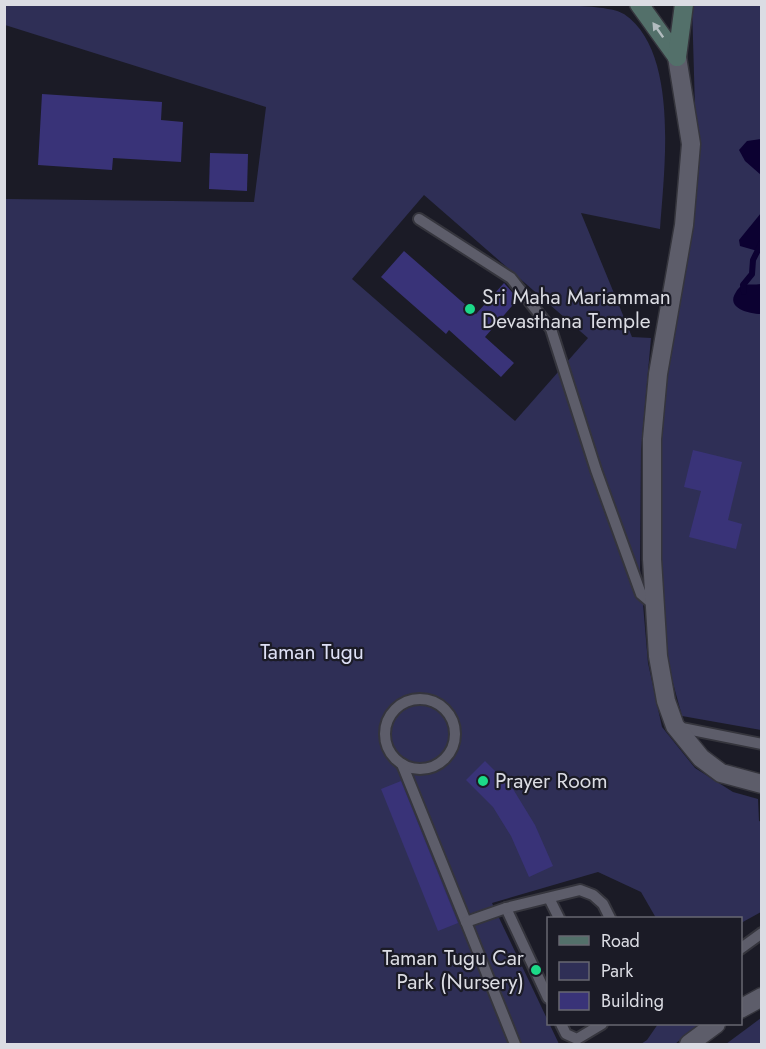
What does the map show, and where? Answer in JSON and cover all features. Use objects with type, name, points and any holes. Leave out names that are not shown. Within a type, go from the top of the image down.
[{"type":"street","points":[[639,4],[677,57]]},
{"type":"street","points":[[684,4],[677,57],[691,144],[684,225],[658,374],[652,439],[651,515],[658,656],[666,701],[675,726],[701,758],[721,773],[762,784]]},
{"type":"street","points":[[742,1008],[762,997]]},
{"type":"street","points":[[689,1044],[713,1025]]},
{"type":"lane","points":[[420,219],[511,278],[551,329],[596,470],[641,594],[655,606]]},
{"type":"lane","points":[[402,764],[412,768],[432,768],[448,756],[456,738],[455,727],[452,718],[438,703],[418,698],[400,705],[392,712],[385,730],[385,740],[394,758],[402,764],[514,1044]]},
{"type":"lane","points":[[675,726],[762,744]]},
{"type":"lane","points":[[465,922],[506,908],[580,890],[593,895],[603,904],[610,917]]},
{"type":"lane","points":[[549,898],[558,917]]},
{"type":"lane","points":[[506,908],[547,994]]},
{"type":"lane","points":[[742,948],[762,933]]},
{"type":"lane","points":[[562,1025],[566,1034],[577,1039],[599,1025]]},
{"type":"green space","name":"Taman Tugu","points":[[501,4],[565,5],[615,10],[624,14],[642,32],[654,55],[661,83],[664,114],[664,176],[660,229],[581,213],[632,337],[651,338],[641,450],[640,569],[648,663],[662,727],[695,768],[733,792],[758,799],[759,821],[762,822],[761,912],[742,922],[742,917],[655,917],[641,892],[598,872],[492,903],[547,1019],[547,1025],[550,1025],[559,1044],[5,1044],[5,199],[254,202],[266,107],[5,25],[5,5]],"holes":[[[424,195],[588,338],[515,421],[352,279]]]},
{"type":"green space","points":[[692,5],[761,5],[761,730],[682,716],[668,665],[658,517],[662,386],[696,143]]},
{"type":"green space","points":[[761,1018],[761,1044],[726,1044]]},
{"type":"green space","points":[[657,1025],[698,1025],[675,1044],[641,1044],[647,1040]]},
{"type":"shaded area","points":[[762,139],[761,175],[745,161],[739,150],[747,141]]},
{"type":"shaded area","points":[[761,213],[761,252],[740,246],[739,240]]},
{"type":"shaded area","points":[[761,284],[761,314],[750,313],[736,306],[733,298],[740,287]]},
{"type":"building","points":[[42,94],[162,102],[161,120],[183,122],[181,162],[113,158],[112,170],[38,165]]},
{"type":"building","points":[[210,153],[248,154],[247,191],[209,189]]},
{"type":"building","points":[[404,251],[476,314],[504,283],[518,299],[485,337],[514,363],[501,377],[449,330],[446,334],[381,277]]},
{"type":"building","points":[[693,450],[742,462],[728,520],[742,524],[736,549],[689,537],[701,491],[684,487]]},
{"type":"building","points":[[485,761],[513,789],[535,825],[553,866],[529,877],[511,836],[493,807],[466,780]]},
{"type":"building","points":[[401,781],[458,923],[438,931],[381,789]]},
{"type":"waterway","points":[[744,292],[743,285],[752,274],[753,260],[762,242]]},
{"type":"place","name":"Sri Maha Mariamman Devasthana Temple","points":[[470,309]]},
{"type":"place","name":"Prayer Room","points":[[483,781]]},
{"type":"place","name":"Taman Tugu Car Park (Nursery)","points":[[536,970]]}]
